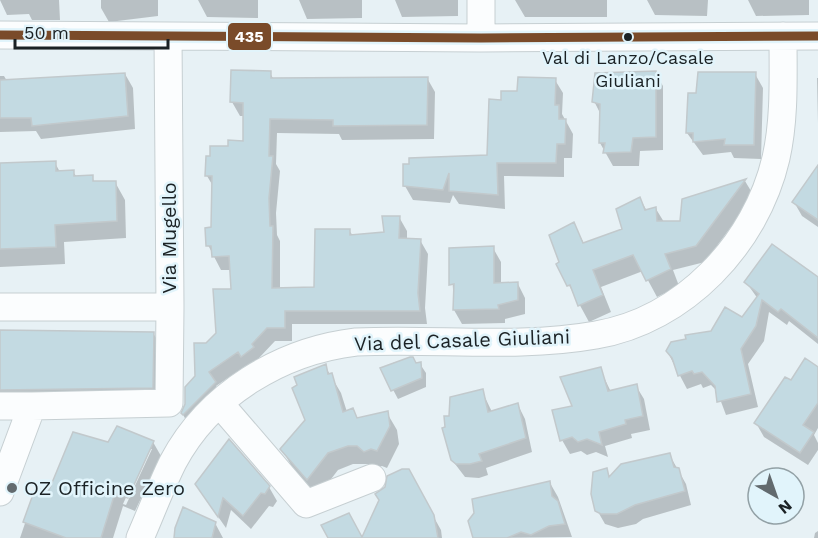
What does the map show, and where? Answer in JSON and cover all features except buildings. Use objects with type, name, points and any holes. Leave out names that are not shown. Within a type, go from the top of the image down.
[{"type":"street","points":[[481,0],[481,38]]},
{"type":"street","points":[[0,34],[481,38],[818,36]]},
{"type":"street","name":"Via Mugello","points":[[0,307],[170,307],[168,36]]},
{"type":"street","name":"Via del Casale Giuliani","points":[[140,538],[177,457],[195,430],[220,404],[269,367],[293,356],[328,346],[392,340],[530,341],[588,336],[637,324],[679,301],[704,281],[721,262],[747,226],[764,195],[781,129],[783,36]]},
{"type":"street","points":[[0,406],[169,403],[170,307]]},
{"type":"street","points":[[220,404],[306,504],[372,478]]},
{"type":"street","points":[[0,492],[32,406]]},
{"type":"transit line","name":"435","points":[[0,35],[481,38],[818,36]]},
{"type":"place","name":"Val di Lanzo/Casale Giuliani","points":[[628,37]]},
{"type":"place","name":"OZ Officine Zero","points":[[12,488]]}]
